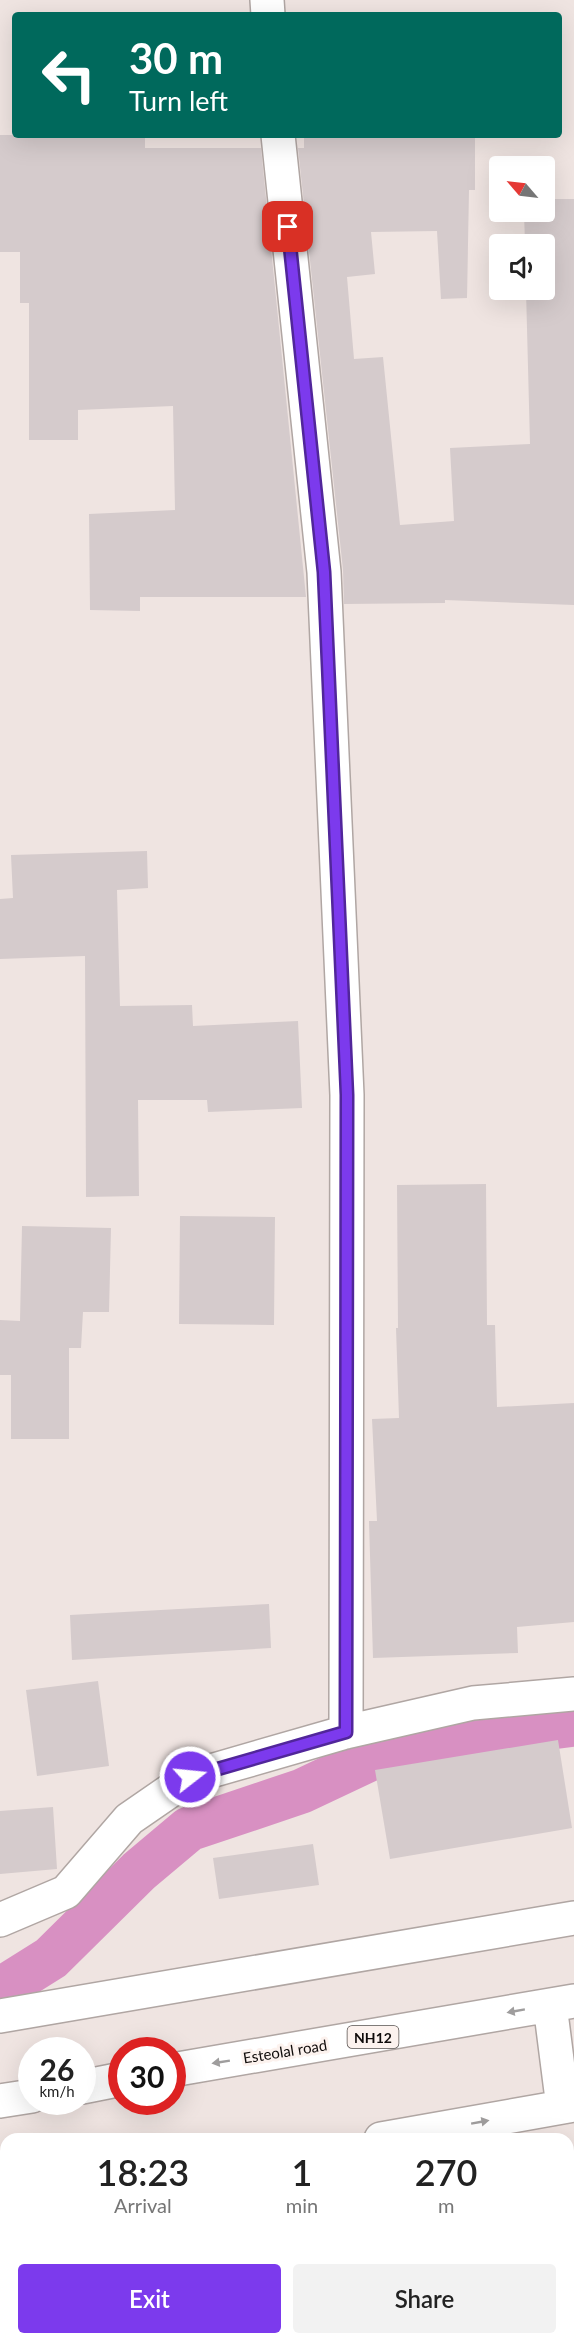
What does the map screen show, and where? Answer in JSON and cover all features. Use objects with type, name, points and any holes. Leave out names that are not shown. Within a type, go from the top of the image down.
[{"type":"main road","points":[[278,138],[324,572],[347,1083],[346,1732]]},
{"type":"main road","points":[[0,1920],[66,1892],[129,1819],[190,1777],[346,1732],[473,1703],[574,1694]]},
{"type":"main road","points":[[0,2016],[574,1918]]},
{"type":"main road","points":[[415,2133],[569,2106],[562,2003]]},
{"type":"main road","name":"Esteolal road","points":[[186,2068],[562,2003]]},
{"type":"main road","points":[[0,2101],[18,2098]]},
{"type":"building","points":[[0,135],[12,135],[12,138],[145,138],[145,148],[261,148],[306,597],[140,597],[140,611],[90,610],[89,514],[175,510],[173,406],[78,410],[78,440],[29,440],[29,303],[20,303],[20,252],[0,252]]},
{"type":"building","points":[[304,138],[475,138],[475,190],[469,190],[467,298],[441,299],[437,231],[371,232],[375,274],[347,277],[354,359],[383,357],[400,525],[454,521],[450,448],[530,444],[526,300],[555,300],[555,234],[525,234],[524,222],[555,222],[555,199],[574,199],[574,605],[445,600],[445,603],[344,604],[343,570],[298,148],[304,148]]},
{"type":"building","points":[[147,851],[148,888],[117,890],[120,1006],[192,1005],[193,1026],[298,1021],[302,1108],[208,1112],[207,1100],[138,1100],[139,1196],[86,1197],[85,956],[0,959],[0,899],[13,898],[11,855]]},
{"type":"building","points":[[486,1184],[487,1325],[495,1325],[497,1407],[574,1403],[574,1622],[517,1627],[518,1653],[373,1658],[369,1521],[377,1521],[372,1419],[399,1418],[396,1328],[398,1328],[397,1185]]},
{"type":"building","points":[[180,1216],[275,1217],[274,1325],[179,1324]]},
{"type":"building","points":[[22,1226],[111,1228],[109,1312],[83,1312],[81,1348],[69,1348],[69,1439],[11,1439],[11,1375],[0,1375],[0,1320],[20,1321]]},
{"type":"building","points":[[269,1604],[271,1648],[72,1660],[70,1615]]},
{"type":"building","points":[[98,1681],[109,1766],[37,1776],[26,1690]]},
{"type":"building","points":[[558,1740],[572,1828],[390,1859],[375,1770]]},
{"type":"building","points":[[53,1807],[57,1869],[0,1874],[0,1811]]},
{"type":"building","points":[[313,1844],[319,1885],[219,1899],[213,1858]]},
{"type":"waterway","points":[[0,1990],[51,1958],[139,1871],[189,1829],[302,1791],[395,1747],[574,1724]]},
{"type":"route","points":[[190,1777],[346,1732],[347,1095],[324,572],[288,227]]}]
